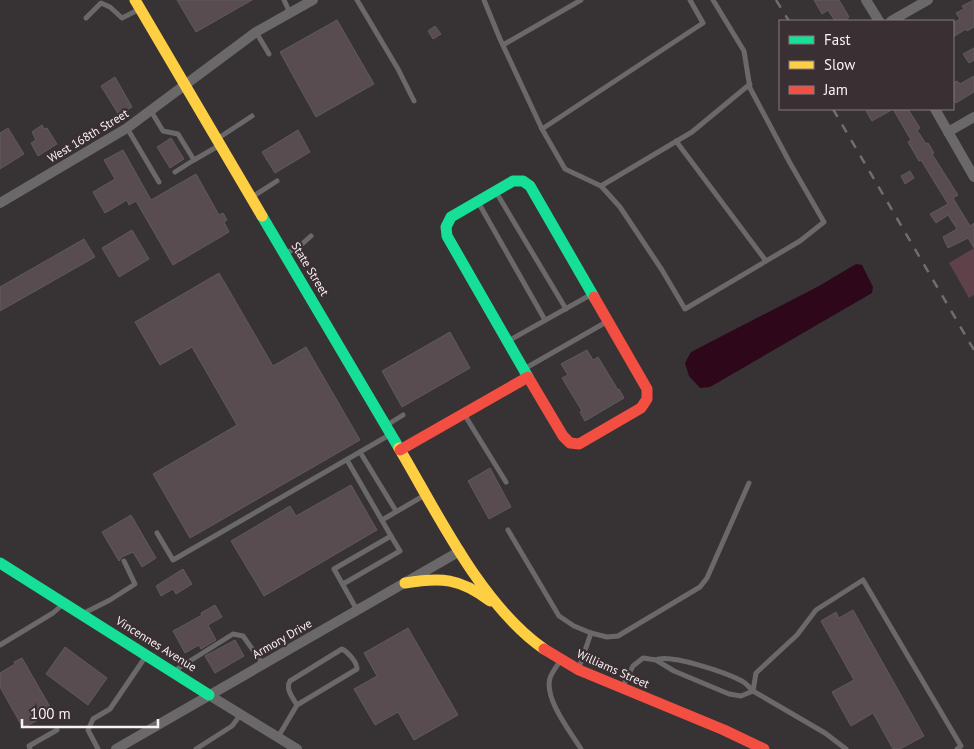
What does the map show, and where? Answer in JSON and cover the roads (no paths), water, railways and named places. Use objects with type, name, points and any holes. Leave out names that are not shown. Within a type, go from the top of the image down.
[{"type":"street","name":"West 168th Street","points":[[0,203],[127,128],[256,32],[313,0]]},
{"type":"street","points":[[866,0],[878,20]]},
{"type":"street","points":[[893,20],[928,0]]},
{"type":"street","name":"State Street","points":[[138,4],[460,551]]},
{"type":"street","points":[[936,110],[974,177]]},
{"type":"street","points":[[948,132],[974,117]]},
{"type":"street","points":[[513,181],[523,181],[530,186],[647,389],[647,399],[641,408],[579,444],[570,443],[563,436],[447,236],[446,227],[451,217],[496,191],[513,181]]},
{"type":"street","points":[[400,450],[463,414],[526,373]]},
{"type":"street","name":"Armory Drive","points":[[116,749],[460,551]]},
{"type":"street","name":"Williams Street","points":[[460,551],[501,610],[529,638],[560,660],[578,670],[724,730],[764,749]]},
{"type":"street","name":"Vincennes Avenue","points":[[0,562],[297,749]]},
{"type":"street","points":[[406,582],[444,578],[465,584],[501,610]]},
{"type":"lane","points":[[284,0],[290,13]]},
{"type":"lane","points":[[357,0],[398,69],[414,101]]},
{"type":"lane","points":[[484,0],[542,129],[565,169],[601,186],[620,207],[662,270],[685,309],[800,240],[824,222],[790,163],[750,84],[744,51],[713,0]]},
{"type":"lane","points":[[503,45],[581,0]]},
{"type":"lane","points":[[542,129],[704,23],[690,0]]},
{"type":"lane","points":[[86,18],[101,3],[110,7],[122,18],[138,4]]},
{"type":"lane","points":[[256,32],[269,54]]},
{"type":"lane","points":[[601,186],[692,132],[750,84]]},
{"type":"lane","points":[[151,110],[163,132],[178,134],[194,160]]},
{"type":"lane","points":[[175,172],[219,142],[252,116]]},
{"type":"lane","points":[[127,128],[159,182]]},
{"type":"lane","points":[[676,141],[766,261]]},
{"type":"lane","points":[[252,197],[277,181]]},
{"type":"lane","points":[[496,191],[566,309]]},
{"type":"lane","points":[[478,201],[545,320]]},
{"type":"lane","points":[[285,254],[311,236]]},
{"type":"lane","points":[[508,341],[592,294]]},
{"type":"lane","points":[[526,373],[608,321]]},
{"type":"lane","points":[[463,414],[506,482]]},
{"type":"lane","points":[[157,533],[173,560],[360,452],[389,430],[403,415]]},
{"type":"lane","points":[[360,452],[396,511]]},
{"type":"lane","points":[[342,584],[400,551],[347,460]]},
{"type":"lane","points":[[508,530],[559,616],[574,626],[591,633],[606,637],[618,636],[700,587],[707,578],[749,483]]},
{"type":"lane","points":[[382,520],[426,494]]},
{"type":"lane","points":[[358,610],[334,569],[391,536]]},
{"type":"lane","points":[[82,614],[110,600],[135,584],[124,561]]},
{"type":"lane","points":[[753,691],[756,673],[797,635],[816,610],[863,580],[960,748]]},
{"type":"lane","points":[[0,645],[54,613],[64,603]]},
{"type":"lane","points":[[578,670],[591,633]]},
{"type":"lane","points":[[173,671],[233,634],[243,636],[263,664]]},
{"type":"lane","points":[[278,737],[297,705],[357,669],[357,665],[346,651],[342,649],[290,681],[288,688],[297,705]]},
{"type":"lane","points":[[98,749],[88,730],[92,719],[110,709],[147,655]]},
{"type":"lane","points":[[656,660],[661,657],[680,659],[743,682],[753,691],[825,733],[846,749]]},
{"type":"lane","points":[[622,688],[634,666],[644,658],[656,660],[674,671],[729,694],[741,696],[753,691]]},
{"type":"lane","points":[[560,660],[550,679],[549,688],[552,703],[581,749]]},
{"type":"lane","points":[[196,749],[232,726],[241,714]]},
{"type":"lane","points":[[30,749],[29,746],[57,730]]},
{"type":"railway","points":[[776,0],[788,20]]},
{"type":"railway","points":[[834,110],[974,350]]}]
